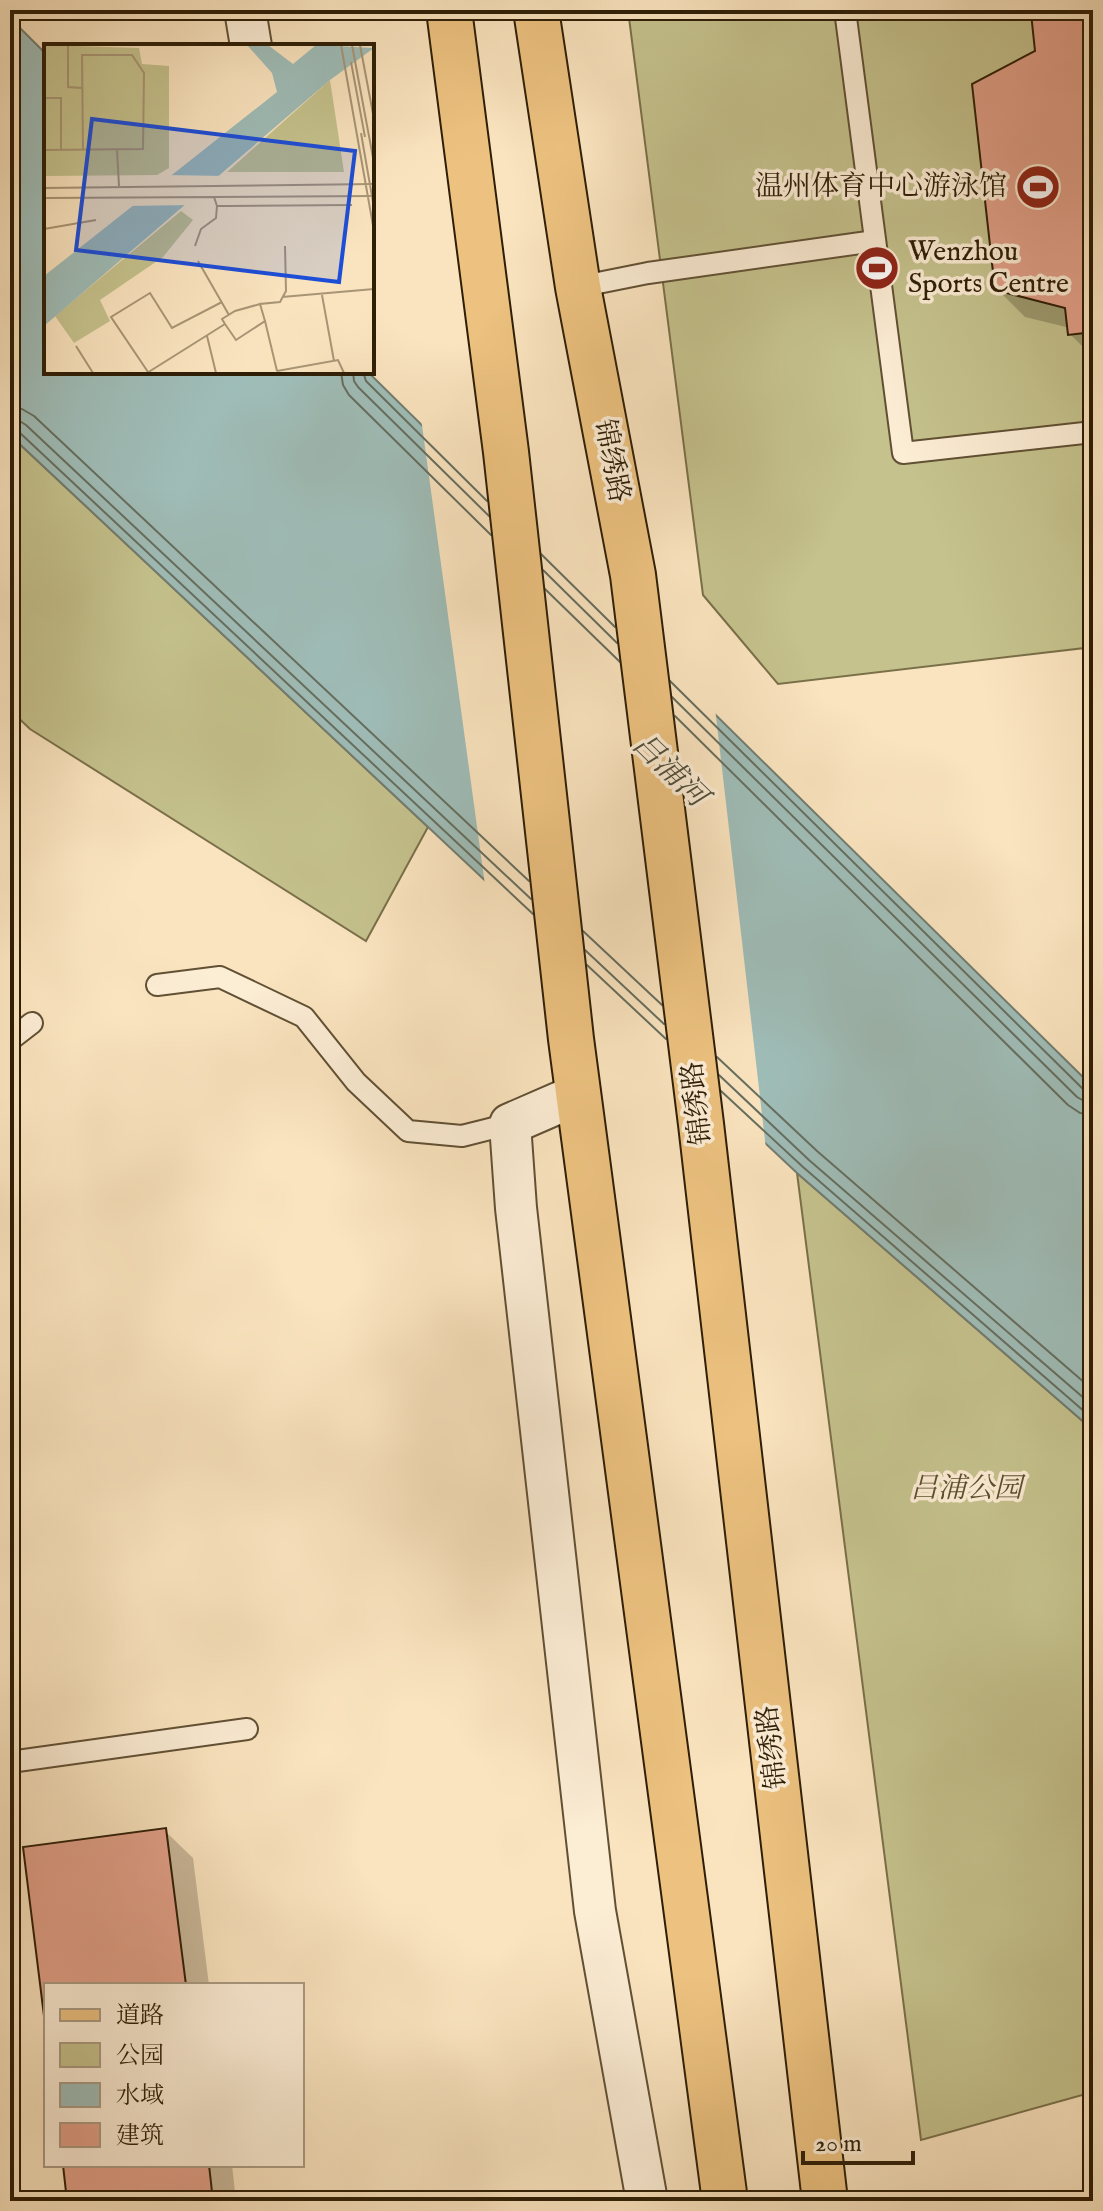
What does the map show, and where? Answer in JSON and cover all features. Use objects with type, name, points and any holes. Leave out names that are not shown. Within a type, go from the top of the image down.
[{"type":"main road","points":[[449,10],[506,452],[571,1039],[725,2201]]},
{"type":"main road","name":"锦绣路","points":[[536,10],[578,287],[633,575],[701,1124],[825,2201]]},
{"type":"street","points":[[245,10],[251,44]]},
{"type":"street","points":[[579,1094],[510,1124],[516,1208],[595,1911],[647,2201]]},
{"type":"lane","points":[[845,10],[903,453],[1093,432]]},
{"type":"lane","points":[[578,287],[648,273],[875,241]]},
{"type":"lane","points":[[157,985],[220,977],[304,1017],[356,1082],[408,1131],[462,1136],[510,1124]]},
{"type":"lane","points":[[10,1040],[32,1023]]},
{"type":"lane","points":[[10,1762],[247,1729]]},
{"type":"green space","name":"Wenzhou Sports Centre","points":[[628,10],[1093,10],[1093,647],[778,684],[703,595]]},
{"type":"green space","points":[[10,435],[428,827],[366,941],[30,729],[10,710]]},
{"type":"green space","name":"吕浦公园","points":[[797,1173],[1093,1430],[1093,2092],[921,2140]]},
{"type":"water","name":"吕浦河","points":[[10,18],[44,52],[44,374],[370,374],[1093,1087],[1093,1430],[797,1173],[10,435]]},
{"type":"pier","points":[[421,418],[715,708],[766,1149],[485,885]]},
{"type":"building","name":"温州体育中心游泳馆","points":[[1093,10],[1093,332],[1068,335],[1065,308],[995,290],[972,84],[1035,51],[1031,13]]},
{"type":"building","points":[[166,1828],[186,1983],[44,1983],[44,2016],[23,1847]]},
{"type":"building","points":[[63,2167],[209,2167],[213,2201],[67,2201]]},
{"type":"place","name":"温州体育中心游泳馆","points":[[1038,187]]},
{"type":"place","name":"Wenzhou Sports Centre","points":[[877,268]]}]
